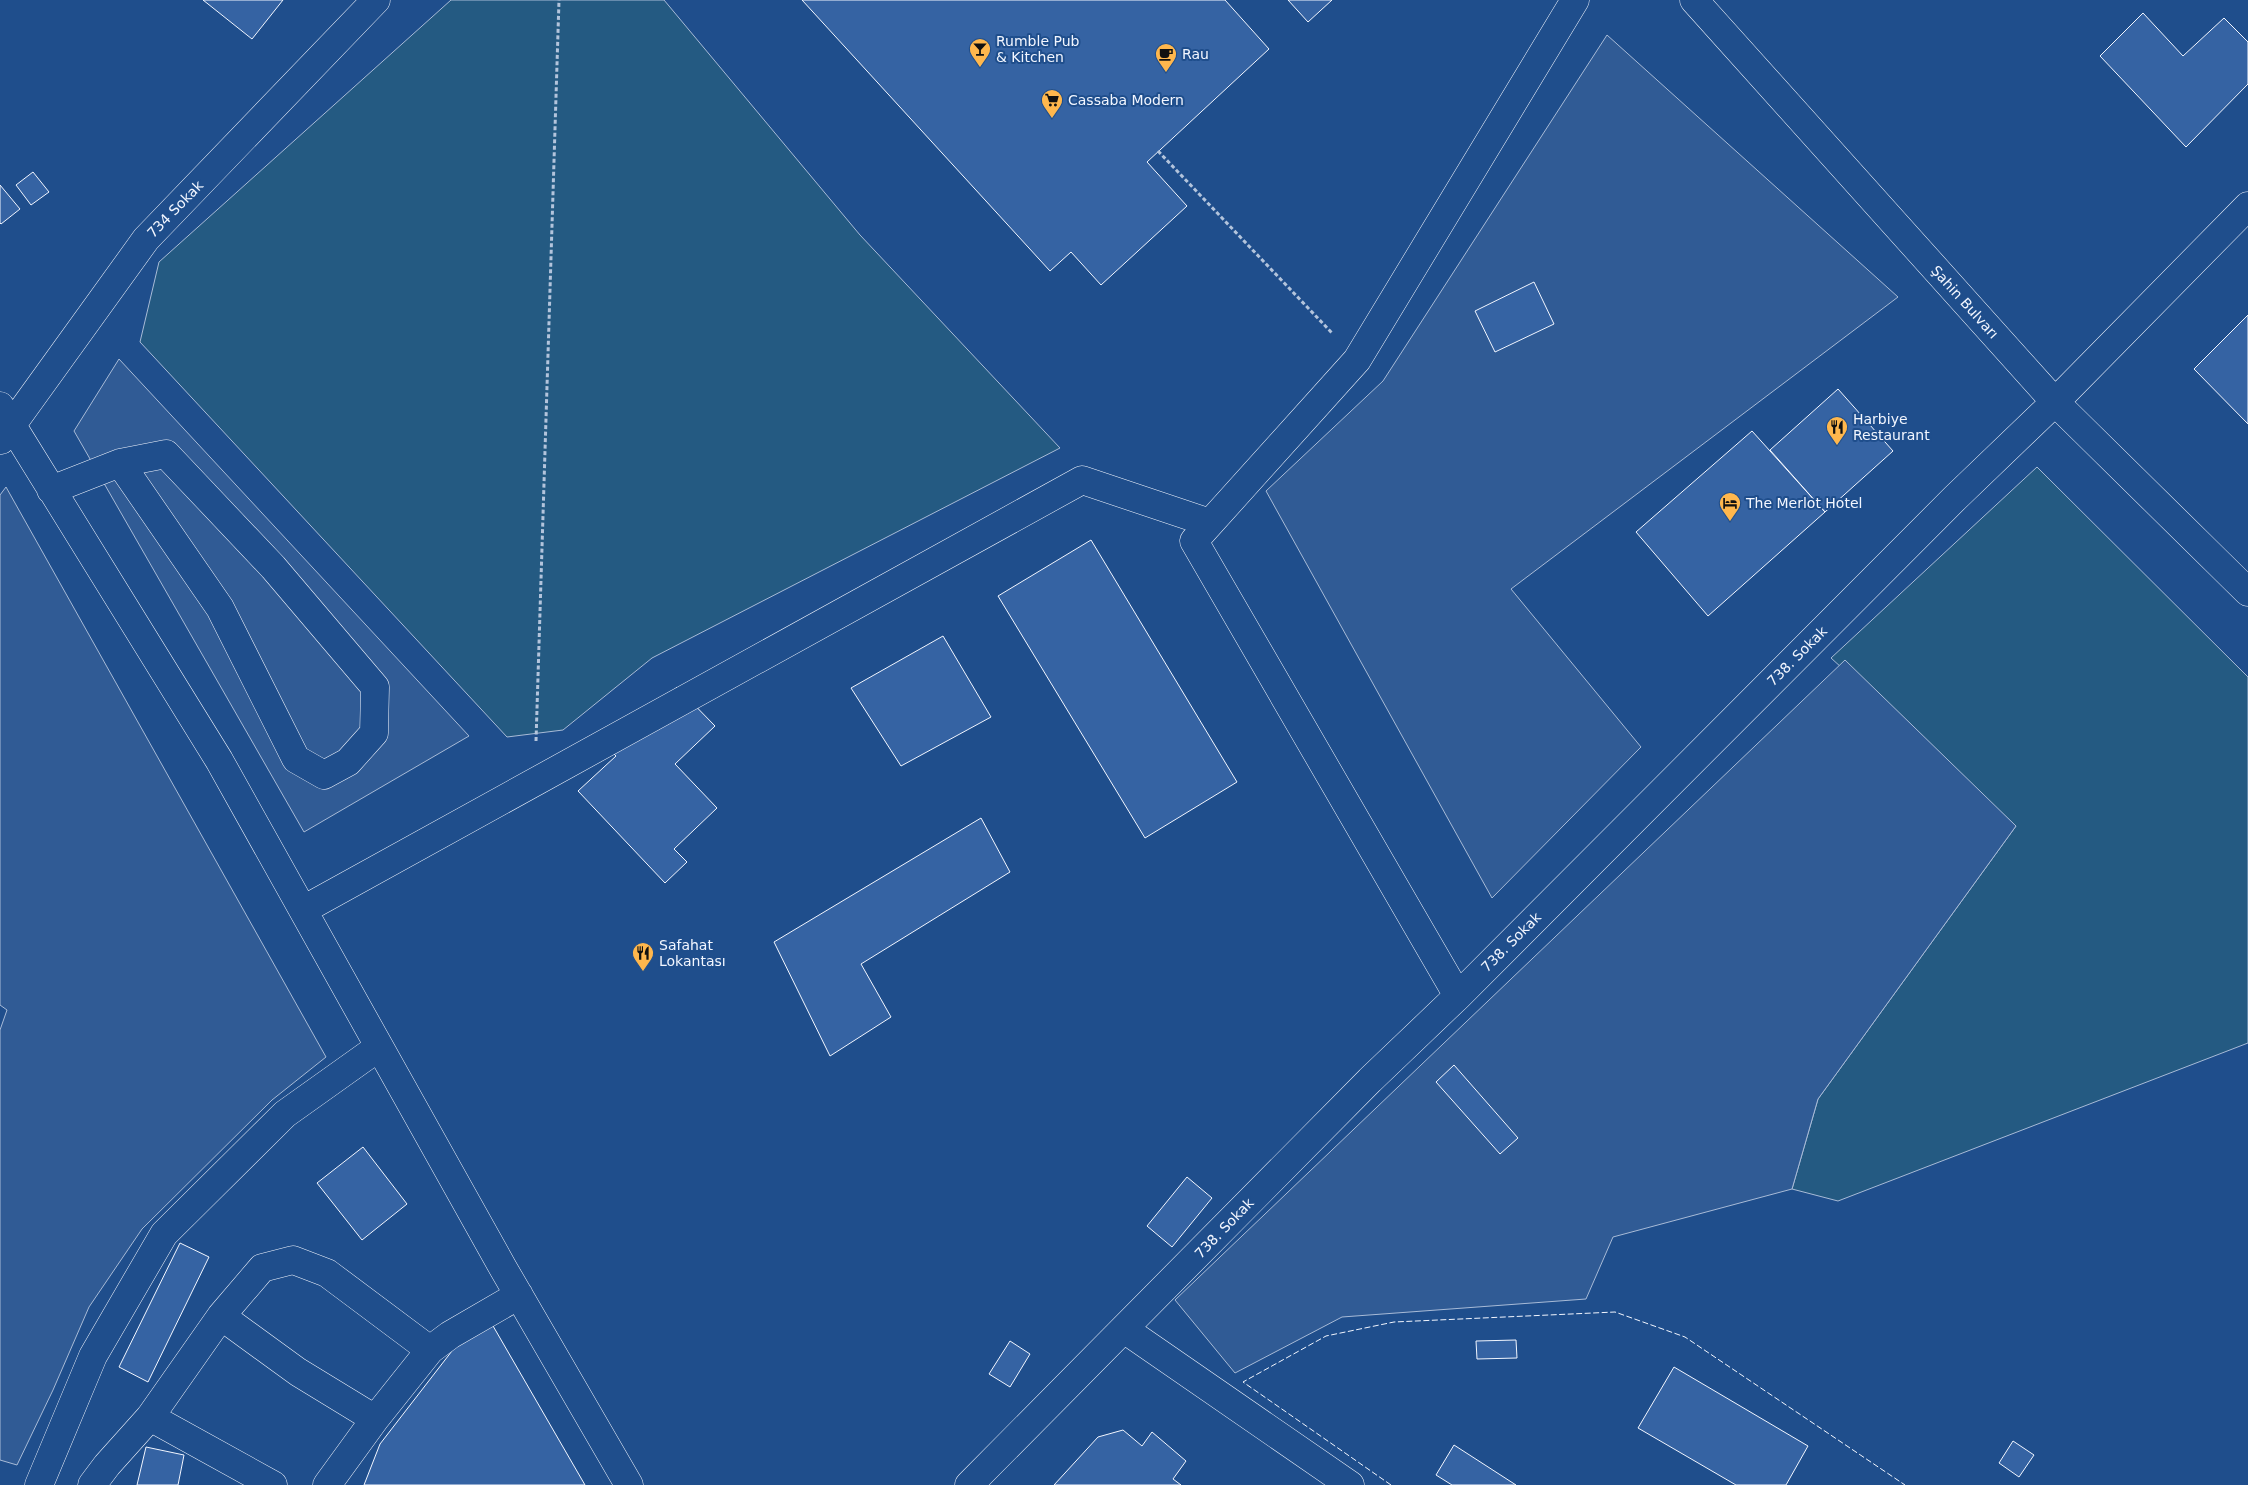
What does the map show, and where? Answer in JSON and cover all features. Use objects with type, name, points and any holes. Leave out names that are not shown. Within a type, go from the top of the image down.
[{"type":"street","name":"734 Sokak","points":[[4,425],[146,240],[376,0]]},
{"type":"street","points":[[1458,996],[1194,541],[1357,360],[1575,0]]},
{"type":"street","name":"Şahin Bulvarı","points":[[1694,0],[2055,402],[2248,592]]},
{"type":"street","name":"738. Sokak","points":[[969,1485],[1370,1080],[1458,996],[1955,498],[2055,402],[2248,206]]},
{"type":"street","points":[[4,425],[51,490],[220,760],[379,1047],[629,1485]]},
{"type":"street","points":[[51,490],[120,463],[166,454],[273,567],[375,687],[374,733],[348,762],[324,775],[296,759],[220,608],[120,463]]},
{"type":"street","points":[[303,910],[1082,480],[1210,523]]},
{"type":"street","points":[[39,1485],[93,1356],[164,1234],[286,1114],[379,1047]]},
{"type":"street","points":[[92,1485],[150,1417],[221,1316],[262,1268],[293,1260],[326,1273],[430,1350]]},
{"type":"street","points":[[327,1485],[375,1419],[430,1350],[450,1335],[519,1295]]},
{"type":"street","points":[[221,1316],[298,1372],[375,1419]]},
{"type":"street","points":[[1124,1329],[1350,1485]]},
{"type":"street","points":[[150,1417],[273,1485]]},
{"type":"path","points":[[535,782],[559,0]]},
{"type":"path","points":[[1158,151],[1357,360]]},
{"type":"shaded area","points":[[451,0],[664,0],[860,235],[1060,448],[652,658],[563,730],[507,737],[140,342],[159,262]]},
{"type":"shaded area","points":[[1607,35],[1898,297],[1511,589],[1641,747],[1492,898],[1266,491],[1383,381]]},
{"type":"shaded area","points":[[119,359],[469,736],[304,832],[74,431]]},
{"type":"shaded area","points":[[2037,467],[2248,677],[2248,1043],[1838,1201],[1792,1189],[1818,1099],[2016,826],[1831,658]]},
{"type":"shaded area","points":[[6,487],[326,1057],[272,1100],[142,1229],[89,1307],[53,1390],[17,1465],[0,1460],[0,1030],[7,1010],[0,1005],[0,495]]},
{"type":"shaded area","points":[[1845,660],[2016,826],[1818,1099],[1792,1189],[1613,1237],[1586,1299],[1342,1317],[1235,1373],[1175,1300]]},
{"type":"building","points":[[203,0],[283,0],[252,39]]},
{"type":"building","name":"Cassaba Modern","points":[[802,0],[1225,0],[1269,49],[1147,162],[1187,206],[1101,285],[1071,252],[1050,271]]},
{"type":"building","points":[[1288,0],[1332,0],[1308,22]]},
{"type":"building","points":[[2143,13],[2183,56],[2224,18],[2248,42],[2248,84],[2186,147],[2100,56]]},
{"type":"building","points":[[33,172],[49,192],[31,205],[16,185]]},
{"type":"building","points":[[0,185],[20,209],[1,224],[0,223]]},
{"type":"building","points":[[1534,282],[1554,324],[1495,352],[1475,311]]},
{"type":"building","points":[[2248,315],[2248,424],[2194,369]]},
{"type":"building","points":[[1838,389],[1893,451],[1825,512],[1770,450]]},
{"type":"building","name":"The Merlot Hotel","points":[[1752,431],[1825,512],[1708,616],[1636,532]]},
{"type":"building","points":[[1091,540],[1237,782],[1145,838],[998,596]]},
{"type":"building","points":[[943,636],[991,717],[901,766],[851,688]]},
{"type":"building","points":[[677,687],[715,726],[675,764],[717,808],[674,849],[687,862],[665,883],[578,791],[616,756],[610,750]]},
{"type":"building","points":[[981,818],[1010,872],[861,964],[891,1017],[830,1056],[774,942]]},
{"type":"building","points":[[1454,1065],[1518,1138],[1500,1154],[1436,1082]]},
{"type":"building","points":[[363,1147],[407,1204],[362,1240],[317,1183]]},
{"type":"building","points":[[1187,1177],[1212,1198],[1172,1247],[1147,1226]]},
{"type":"building","points":[[180,1243],[209,1257],[148,1382],[119,1367]]},
{"type":"building","points":[[489,1319],[585,1485],[364,1485],[380,1444],[462,1338]]},
{"type":"building","points":[[1516,1340],[1517,1358],[1477,1359],[1476,1341]]},
{"type":"building","points":[[1010,1341],[1030,1354],[1010,1387],[989,1374]]},
{"type":"building","points":[[1674,1367],[1808,1446],[1786,1485],[1736,1485],[1638,1428]]},
{"type":"building","points":[[1123,1430],[1142,1446],[1152,1432],[1186,1461],[1173,1479],[1181,1485],[1054,1485],[1098,1437]]},
{"type":"building","points":[[2013,1441],[2034,1455],[2019,1477],[1999,1463]]},
{"type":"building","points":[[1454,1445],[1516,1485],[1452,1485],[1436,1475]]},
{"type":"building","points":[[146,1447],[184,1455],[178,1485],[137,1485]]},
{"type":"fence","points":[[1391,1485],[1243,1382],[1326,1336],[1394,1322],[1615,1312],[1685,1337],[1905,1485]]},
{"type":"place","name":"Rumble Pub & Kitchen","points":[[980,68]]},
{"type":"place","name":"Rau","points":[[1166,73]]},
{"type":"place","name":"Cassaba Modern","points":[[1052,119]]},
{"type":"place","name":"Harbiye Restaurant","points":[[1837,446]]},
{"type":"place","name":"The Merlot Hotel","points":[[1730,522]]},
{"type":"place","name":"Safahat Lokantası","points":[[643,972]]}]
